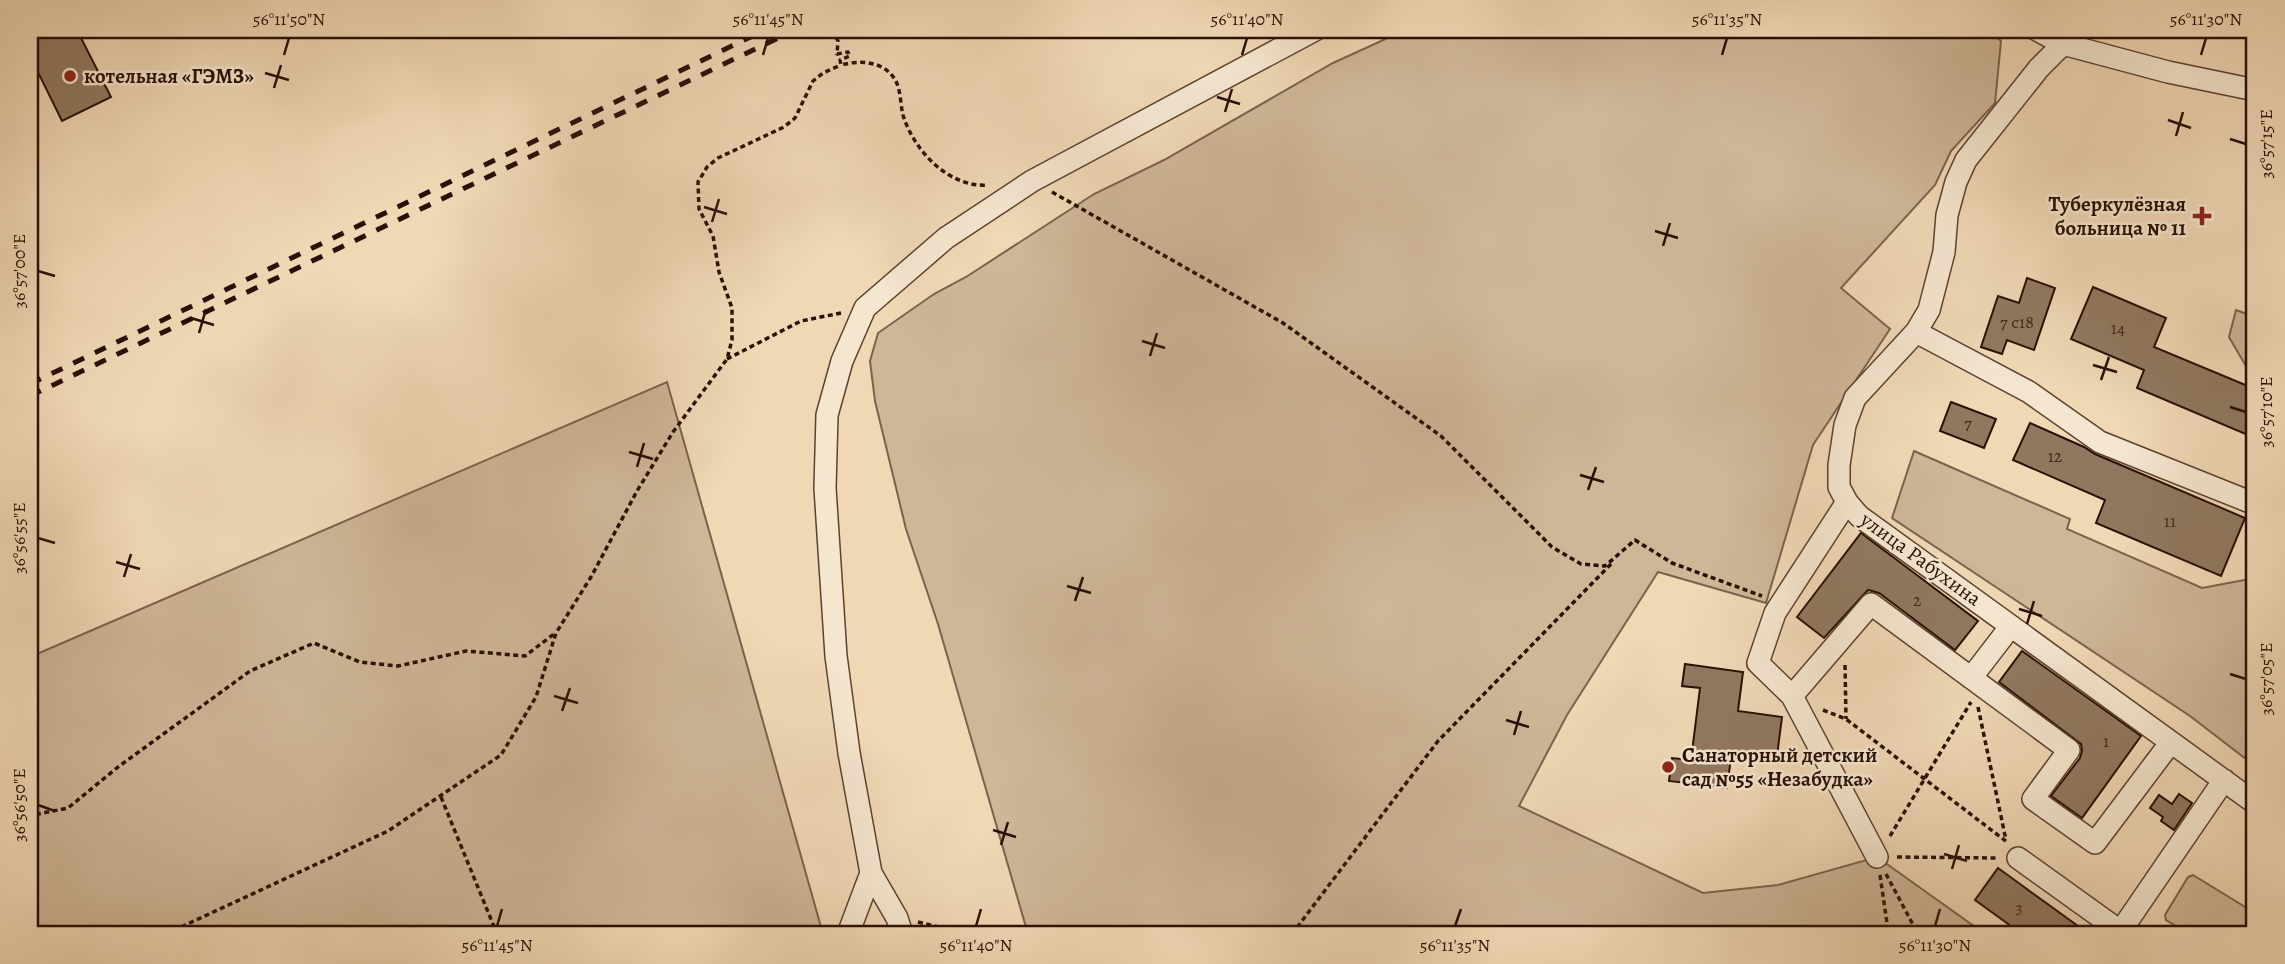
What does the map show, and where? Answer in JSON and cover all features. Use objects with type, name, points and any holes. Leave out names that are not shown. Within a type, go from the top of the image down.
[{"type":"street","points":[[899,926],[871,873],[849,753],[836,656],[825,488],[827,415],[842,361],[865,308],[946,238],[1032,181],[1315,30]]},
{"type":"street","points":[[2037,30],[2063,44],[2168,72],[2255,90]]},
{"type":"street","name":"улица Рабухина","points":[[2063,44],[2039,68],[1966,160],[1955,182],[1947,215],[1939,280],[1929,310],[1916,332],[1855,398],[1845,425],[1839,465],[1839,487],[1859,516],[2255,803]]},
{"type":"street","points":[[1916,332],[2029,392],[2100,442],[2255,504]]},
{"type":"street","points":[[1847,502],[1779,606],[1758,663],[1792,696],[1877,857]]},
{"type":"street","points":[[1792,696],[1871,604],[2069,750],[2033,799],[2095,843],[2171,742]]},
{"type":"street","points":[[1971,678],[2011,626]]},
{"type":"street","points":[[2012,850],[2122,933],[2224,780]]},
{"type":"street","points":[[848,934],[871,873]]},
{"type":"path","points":[[832,30],[838,41],[837,54],[848,52],[850,57],[840,60],[841,65]]},
{"type":"path","points":[[166,934],[388,831],[501,755],[536,697],[556,633],[591,578],[637,491],[673,432],[727,359],[732,340],[732,308],[719,272],[713,236],[699,209],[698,182],[706,167],[718,158],[784,128],[796,118],[813,81],[823,72],[855,61],[885,68],[896,80],[904,116],[928,159],[946,174],[974,186],[998,184]]},
{"type":"path","points":[[1032,181],[1283,323],[1441,436],[1552,547],[1581,564],[1605,566],[1634,540]]},
{"type":"path","points":[[727,359],[801,321],[865,308]]},
{"type":"path","points":[[1634,540],[1672,563],[1762,596],[1779,606]]},
{"type":"path","points":[[1292,934],[1438,741],[1634,540]]},
{"type":"path","points":[[30,821],[37,814],[68,808],[118,767],[250,671],[314,643],[360,662],[398,666],[466,650],[525,656],[556,633]]},
{"type":"path","points":[[1845,635],[1846,719]]},
{"type":"path","points":[[1883,934],[1887,923],[1877,857],[1975,695],[2012,850]]},
{"type":"path","points":[[1792,696],[1846,719],[2012,850]]},
{"type":"path","points":[[441,796],[497,934]]},
{"type":"path","points":[[1877,857],[2012,850]]},
{"type":"path","points":[[1877,857],[1918,934]]},
{"type":"path","points":[[899,926],[940,926],[967,934]]},
{"type":"shaded area","points":[[1405,30],[1988,30],[2001,41],[1995,103],[1951,151],[1935,185],[1841,288],[1890,329],[1813,445],[1766,603],[1658,572],[1567,715],[1519,806],[1703,893],[1778,885],[1877,857],[1985,934],[1028,934],[938,624],[906,529],[875,401],[870,361],[878,333],[934,294],[966,277],[1094,194],[1164,160],[1333,63]]},
{"type":"shaded area","points":[[2236,310],[2255,317],[2255,376],[2250,373],[2229,337]]},
{"type":"shaded area","points":[[667,382],[823,934],[30,934],[30,657]]},
{"type":"shaded area","points":[[1914,451],[2070,519],[2067,529],[2202,588],[2255,578],[2255,766],[2190,716],[1892,518]]},
{"type":"shaded area","points":[[2193,875],[2255,913],[2255,934],[2189,934],[2166,920],[2165,915],[2188,877]]},
{"type":"building","name":"котельная «ГЭМЗ»","points":[[30,30],[77,30],[111,97],[62,121],[30,56]]},
{"type":"building","points":[[2027,278],[2055,288],[2034,350],[2007,340],[2002,354],[1981,347],[1998,296],[2019,303]]},
{"type":"building","points":[[2093,287],[2166,318],[2154,347],[2255,389],[2255,438],[2137,388],[2144,370],[2071,339]]},
{"type":"building","points":[[1951,402],[1996,419],[1984,448],[1940,431]]},
{"type":"building","points":[[2030,423],[2245,518],[2221,576],[2096,523],[2105,500],[2013,460]]},
{"type":"building","points":[[1861,533],[1978,621],[1955,650],[1879,593],[1868,590],[1824,638],[1797,617]]},
{"type":"building","points":[[2022,651],[2141,736],[2082,818],[2051,796],[2080,758],[2081,744],[1999,682]]},
{"type":"building","points":[[1685,664],[1743,672],[1738,711],[1782,717],[1777,756],[1732,750],[1727,788],[1669,781],[1672,758],[1691,760],[1700,688],[1682,686]]},
{"type":"building","points":[[2179,794],[2192,803],[2174,830],[2161,821],[2163,817],[2150,808],[2159,795],[2172,804]]},
{"type":"building","points":[[1998,868],[2089,934],[2022,934],[1975,900]]},
{"type":"railway","points":[[30,384],[765,30]]},
{"type":"railway","points":[[30,396],[795,30]]},
{"type":"place","name":"котельная «ГЭМЗ»","points":[[70,76]]},
{"type":"place","name":"Туберкулёзная больница № 11","points":[[2202,216]]},
{"type":"place","name":"Санаторный детский сад №55 «Незабудка»","points":[[1668,767]]}]
